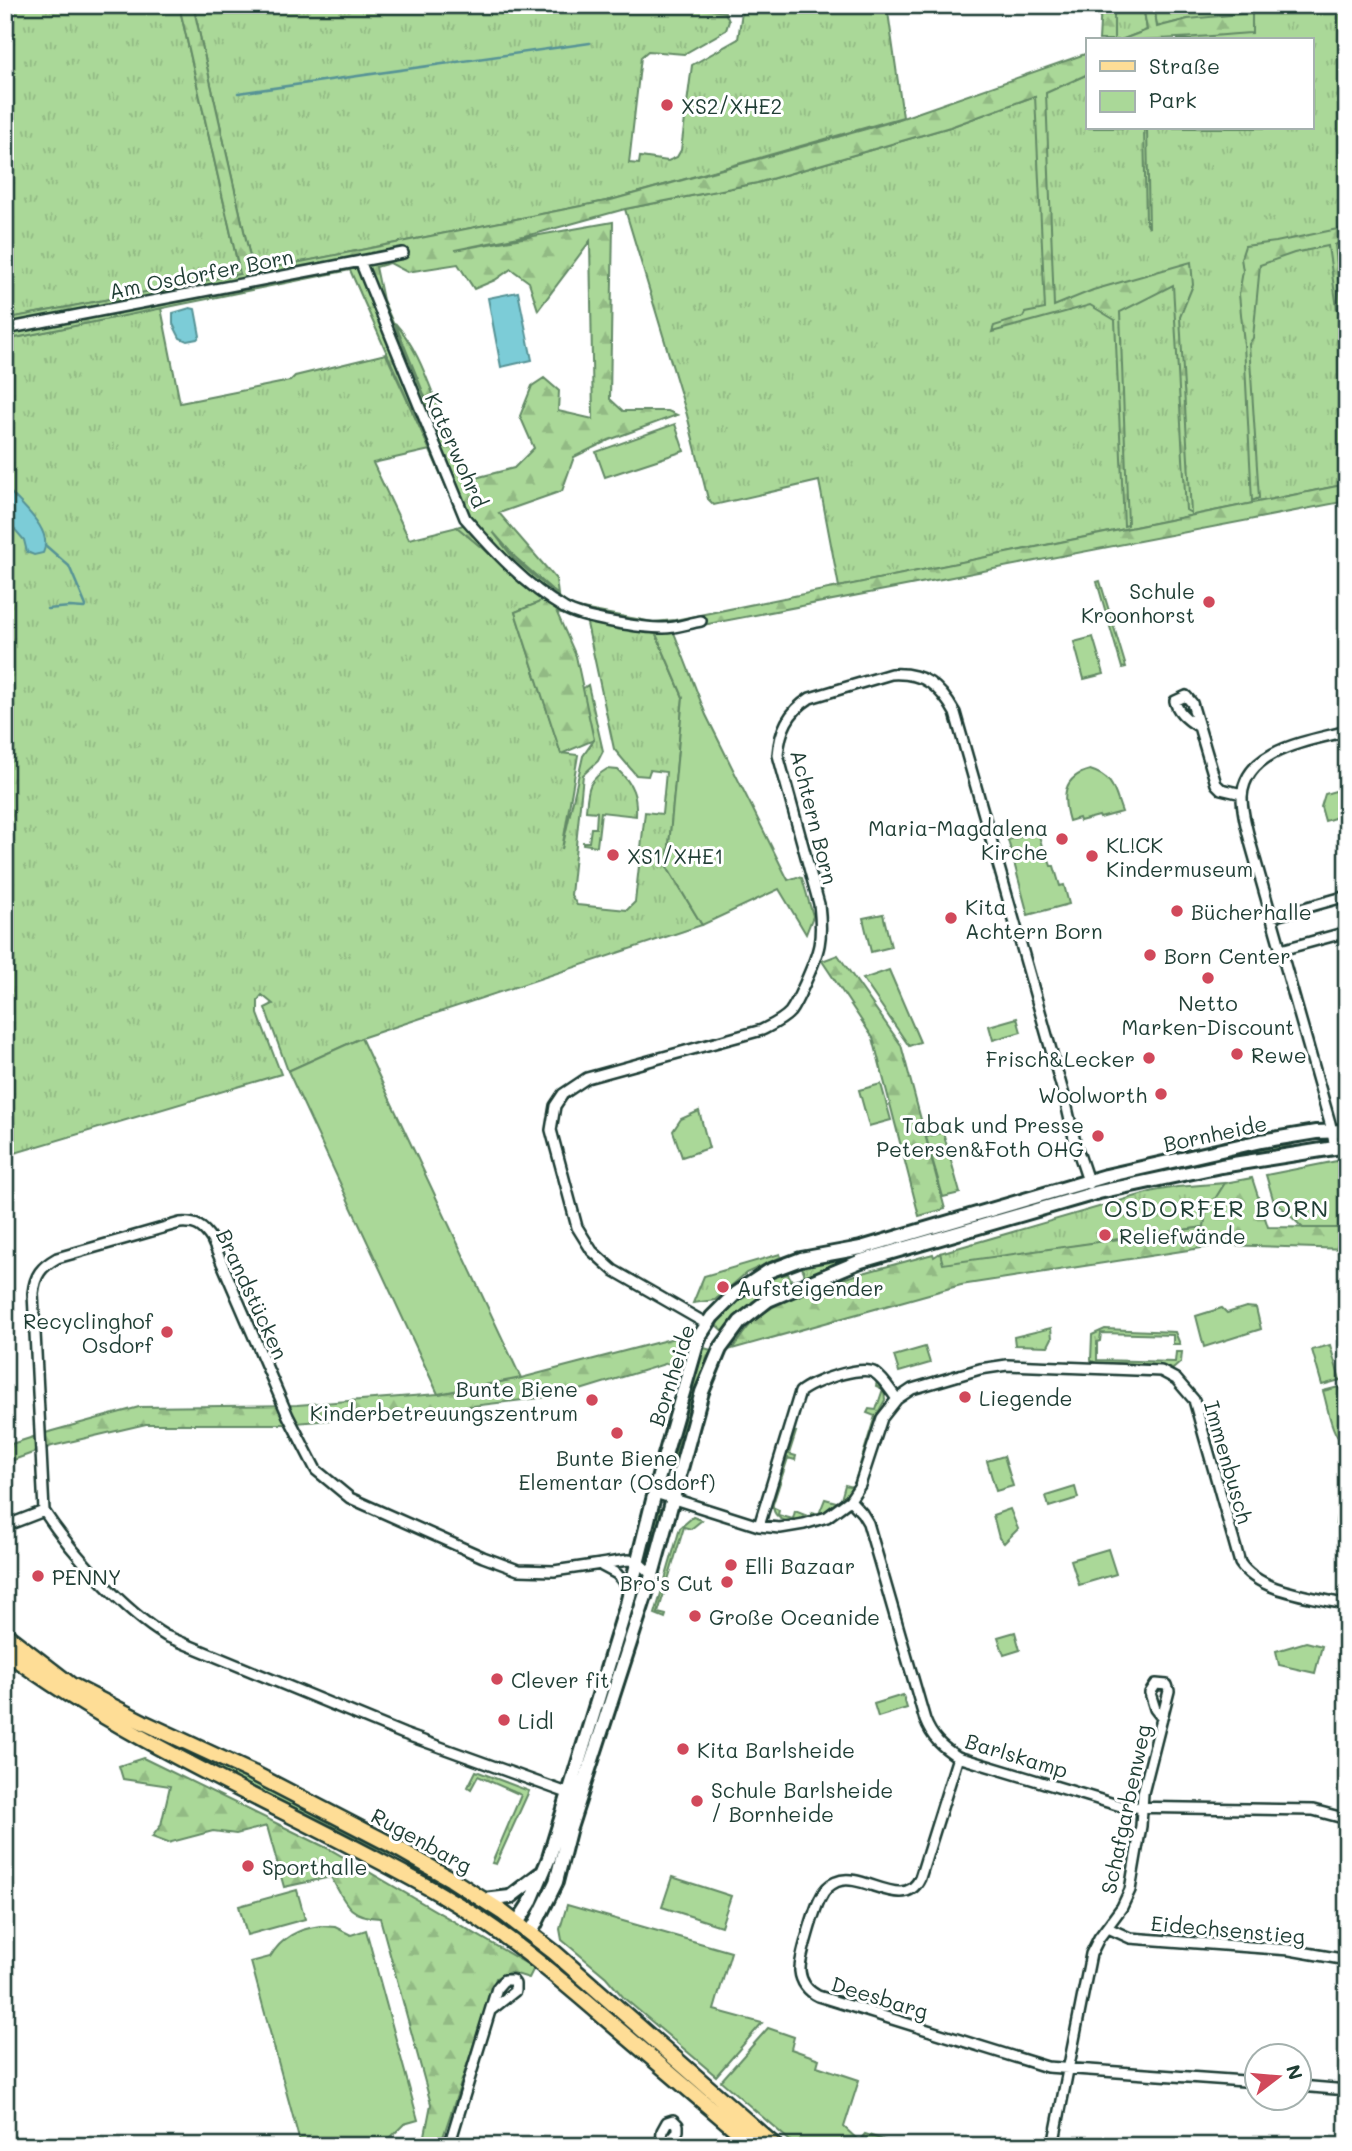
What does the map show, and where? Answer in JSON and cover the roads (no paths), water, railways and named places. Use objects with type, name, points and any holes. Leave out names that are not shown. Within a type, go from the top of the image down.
[{"type":"main road","name":"Rugenbarg","points":[[5,1634],[71,1685],[253,1773],[388,1843],[484,1900],[775,2146]]},
{"type":"main road","name":"Rugenbarg","points":[[5,1651],[66,1694],[440,1894],[489,1924],[526,1952],[755,2146]]},
{"type":"main road","points":[[489,1924],[522,1930],[526,1952]]},
{"type":"street","name":"Am Osdorfer Born","points":[[5,329],[403,253]]},
{"type":"street","name":"Katerwohrd","points":[[360,261],[460,506],[465,517],[486,542],[526,579],[572,612],[620,623],[664,628],[701,621]]},
{"type":"street","name":"Achtern Born","points":[[707,1324],[613,1270],[592,1251],[577,1227],[552,1140],[552,1121],[555,1106],[564,1094],[587,1078],[762,1030],[790,1012],[816,960],[821,929],[819,904],[778,755],[779,737],[785,722],[810,698],[891,674],[903,673],[926,680],[940,689],[948,699],[956,713],[1087,1182]]},
{"type":"street","points":[[1199,727],[1216,784],[1221,789],[1242,794]]},
{"type":"street","points":[[1341,1146],[1332,1132],[1245,822],[1242,794],[1247,779],[1264,760],[1294,746],[1347,731]]},
{"type":"street","points":[[1272,917],[1347,896]]},
{"type":"street","points":[[1281,950],[1347,932]]},
{"type":"street","name":"Bornheide","points":[[522,1930],[556,1882],[574,1795],[698,1343],[707,1324],[736,1293],[755,1279],[789,1263],[812,1256],[862,1248],[1087,1182],[1261,1141],[1347,1131]]},
{"type":"street","points":[[1290,1154],[1304,1144],[1325,1138],[1332,1132]]},
{"type":"street","name":"Bornheide","points":[[522,1930],[530,1903],[574,1795],[652,1575],[702,1392],[720,1349],[753,1310],[768,1300],[854,1263],[1097,1193],[1341,1146]]},
{"type":"street","points":[[1036,1211],[1087,1182],[1097,1193]]},
{"type":"street","name":"Brandstücken","points":[[44,1511],[33,1291],[35,1277],[45,1265],[57,1258],[180,1223],[192,1222],[205,1229],[212,1240],[288,1416],[316,1470],[350,1498],[518,1570],[554,1571],[637,1561]]},
{"type":"street","points":[[789,1263],[797,1267],[801,1276],[797,1288]]},
{"type":"street","name":"Immenbusch","points":[[897,1399],[912,1389],[980,1369],[1007,1365],[1161,1371],[1176,1379],[1194,1400],[1240,1563],[1246,1571],[1264,1584],[1347,1605]]},
{"type":"street","points":[[655,1493],[760,1526],[780,1528],[819,1520],[835,1513],[850,1500],[860,1485],[882,1418],[897,1399],[874,1373],[867,1370],[823,1380],[800,1392],[760,1526]]},
{"type":"street","name":"Barlskamp","points":[[850,1500],[868,1523],[928,1728],[937,1742],[958,1757],[1124,1807],[1313,1810],[1347,1819]]},
{"type":"street","points":[[5,1526],[44,1511],[58,1532],[128,1608],[146,1624],[166,1636],[404,1734],[574,1795]]},
{"type":"street","points":[[637,1561],[652,1575]]},
{"type":"street","points":[[602,1566],[617,1574],[630,1590]]},
{"type":"street","name":"Schafgarbenweg","points":[[1053,2146],[1091,1954],[1130,1890],[1143,1793],[1162,1718]]},
{"type":"street","name":"Deesbarg","points":[[958,1757],[918,1883],[910,1890],[898,1893],[852,1879],[840,1880],[828,1886],[820,1898],[802,1959],[802,1979],[808,1990],[818,1996],[1047,2067],[1067,2069]]},
{"type":"street","points":[[484,1900],[510,1897],[543,1871]]},
{"type":"street","name":"Eidechsenstieg","points":[[1108,1928],[1130,1938],[1290,1950],[1347,1960]]},
{"type":"street","points":[[449,2146],[491,2010]]},
{"type":"street","points":[[1067,2069],[1244,2081]]},
{"type":"street","points":[[1314,2087],[1347,2090]]},
{"type":"water","points":[[518,292],[532,360],[501,367],[488,298]]},
{"type":"water","points":[[195,309],[200,336],[187,341],[180,338],[173,324],[173,313]]},
{"type":"water","points":[[5,486],[39,525],[44,535],[43,553],[34,555],[27,552],[24,540],[5,518]]},
{"type":"waterway","points":[[238,93],[590,43]]},
{"type":"waterway","points":[[45,545],[69,566],[86,606],[47,609]]},
{"type":"place","name":"XS2/XHE2","points":[[667,105]]},
{"type":"place","name":"Schule Kroonhorst","points":[[1209,602]]},
{"type":"place","name":"Maria-Magdalena Kirche","points":[[1062,839]]},
{"type":"place","name":"XS1/XHE1","points":[[613,855]]},
{"type":"place","name":"KL!CK Kindermuseum","points":[[1092,856]]},
{"type":"place","name":"Bücherhalle","points":[[1177,911]]},
{"type":"place","name":"Kita Achtern Born","points":[[951,918]]},
{"type":"place","name":"Born Center","points":[[1150,955]]},
{"type":"place","name":"Netto Marken-Discount","points":[[1208,978]]},
{"type":"place","name":"Rewe","points":[[1237,1054]]},
{"type":"place","name":"Frisch&Lecker","points":[[1149,1058]]},
{"type":"place","name":"Woolworth","points":[[1161,1094]]},
{"type":"place","name":"Tabak und Presse Petersen&Foth OHG","points":[[1098,1136]]},
{"type":"place","name":"Reliefwände","points":[[1105,1235]]},
{"type":"place","name":"Aufsteigender","points":[[723,1287]]},
{"type":"place","name":"Recyclinghof Osdorf","points":[[167,1332]]},
{"type":"place","name":"Liegende","points":[[965,1397]]},
{"type":"place","name":"Bunte Biene Kinderbetreuungszentrum","points":[[592,1400]]},
{"type":"place","name":"Bunte Biene Elementar (Osdorf)","points":[[617,1433]]},
{"type":"place","name":"Elli Bazaar","points":[[731,1565]]},
{"type":"place","name":"PENNY","points":[[38,1576]]},
{"type":"place","name":"Bro's Cut","points":[[727,1582]]},
{"type":"place","name":"Große Oceanide","points":[[695,1616]]},
{"type":"place","name":"Clever fit","points":[[497,1679]]},
{"type":"place","name":"Lidl","points":[[504,1720]]},
{"type":"place","name":"Kita Barlsheide","points":[[683,1749]]},
{"type":"place","name":"Schule Barlsheide / Bornheide","points":[[697,1801]]},
{"type":"place","name":"Sporthalle","points":[[248,1866]]},
{"type":"district","name":"OSDORFER BORN","points":[[1217,1207]]}]
